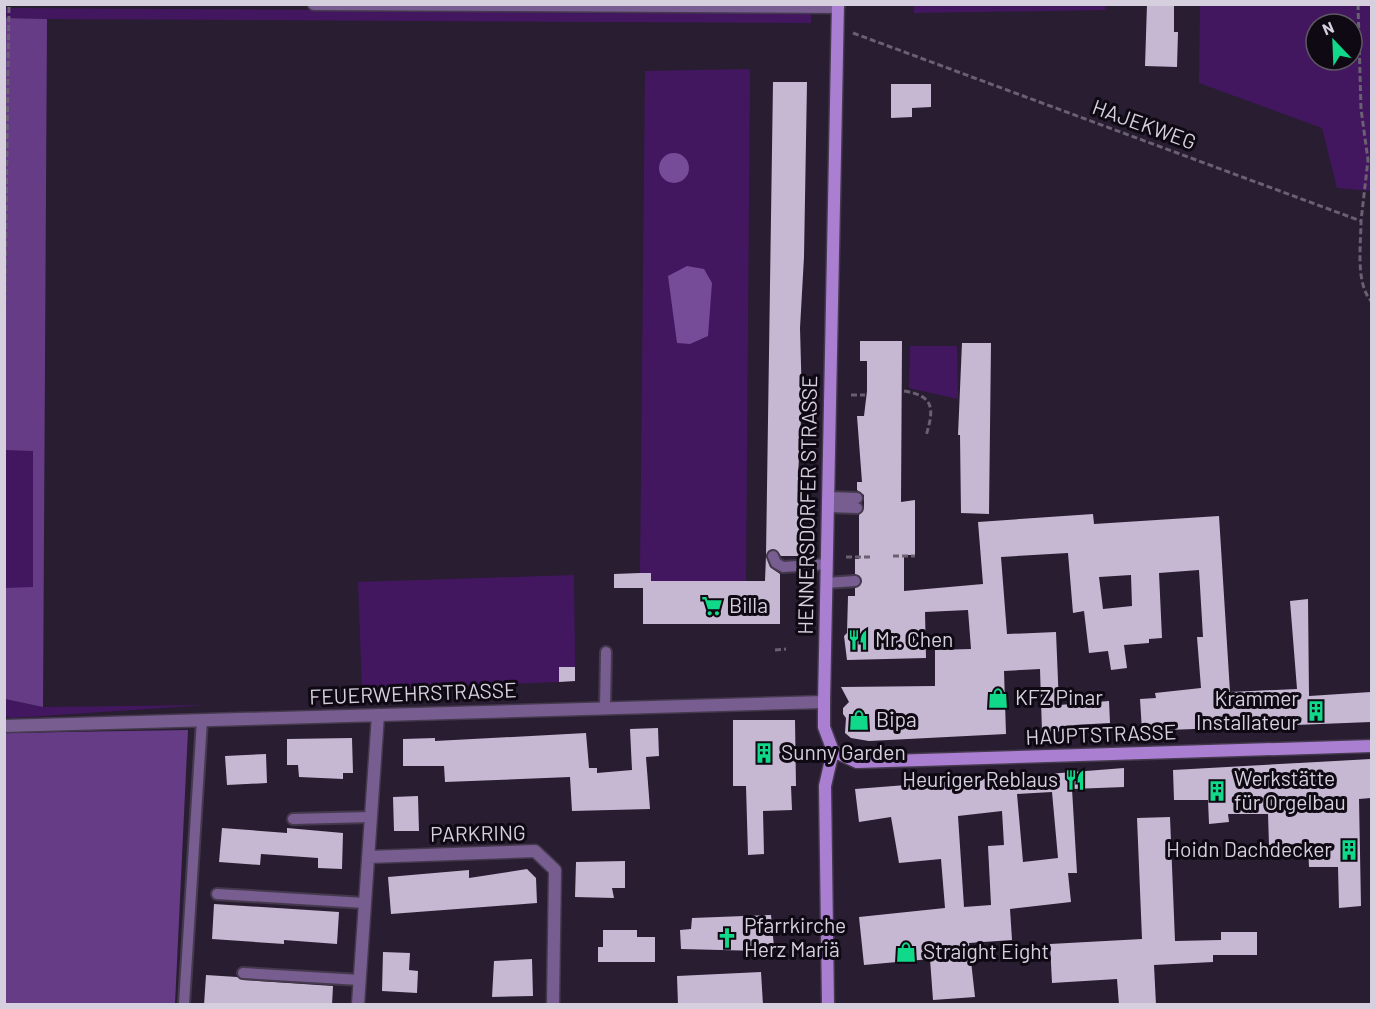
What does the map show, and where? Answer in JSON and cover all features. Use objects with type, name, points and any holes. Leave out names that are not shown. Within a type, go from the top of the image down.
[{"type":"street","points":[[314,4],[838,6]]},
{"type":"street","name":"HENNERSDORFER STRASSE","points":[[833,751],[824,727],[824,702],[838,6]]},
{"type":"street","name":"FEUERWEHRSTRASSE","points":[[4,726],[824,702]]},
{"type":"street","points":[[358,1005],[378,715]]},
{"type":"street","name":"HAUPTSTRASSE","points":[[833,751],[857,762],[1371,746]]},
{"type":"street","points":[[828,1005],[825,786],[833,751]]},
{"type":"street","name":"PARKRING","points":[[368,857],[535,851],[555,870],[553,1005]]},
{"type":"lane","points":[[828,502],[857,503]]},
{"type":"lane","points":[[773,556],[776,563],[783,567],[827,564]]},
{"type":"lane","points":[[826,582],[855,581]]},
{"type":"lane","points":[[606,652],[606,708]]},
{"type":"lane","points":[[184,1005],[202,720]]},
{"type":"lane","points":[[292,819],[370,817]]},
{"type":"lane","points":[[217,894],[365,903]]},
{"type":"lane","points":[[243,973],[360,980]]},
{"type":"path","points":[[4,364],[9,4]]},
{"type":"path","points":[[1358,4],[1361,109],[1368,160],[1360,221],[1361,270],[1365,295],[1371,302]]},
{"type":"path","name":"HAJEKWEG","points":[[838,28],[1360,221]]},
{"type":"path","points":[[904,391],[921,394],[931,405],[932,418],[926,436]]},
{"type":"path","points":[[851,395],[865,395]]},
{"type":"path","points":[[893,556],[915,556]]},
{"type":"path","points":[[846,557],[873,557]]},
{"type":"path","points":[[775,650],[786,650]]},
{"type":"shaded area","points":[[1105,4],[1105,10],[914,13],[914,5]]},
{"type":"shaded area","points":[[1200,5],[1371,5],[1371,191],[1337,188],[1322,128],[1199,83]]},
{"type":"shaded area","points":[[5,8],[811,13],[811,23],[47,19],[5,18]]},
{"type":"shaded area","points":[[5,18],[47,19],[43,707],[5,699],[5,588],[33,587],[33,451],[5,450]]},
{"type":"shaded area","points":[[750,69],[746,581],[651,581],[640,573],[645,71]]},
{"type":"shaded area","points":[[674,153],[680,154],[688,162],[688,174],[680,182],[674,183],[668,182],[660,174],[659,168],[660,162],[668,154]]},
{"type":"shaded area","points":[[687,266],[704,269],[712,283],[708,336],[690,344],[677,343],[668,276]]},
{"type":"shaded area","points":[[910,346],[957,346],[958,399],[909,388]]},
{"type":"shaded area","points":[[5,450],[33,450],[33,588],[5,588]]},
{"type":"shaded area","points":[[574,575],[575,667],[559,667],[559,682],[362,690],[358,582]]},
{"type":"shaded area","points":[[4,699],[43,707],[207,705],[12,718],[5,716]]},
{"type":"shaded area","points":[[188,730],[175,1004],[5,1004],[5,733]]},
{"type":"building","points":[[1147,4],[1174,4],[1174,32],[1178,32],[1177,67],[1145,66]]},
{"type":"building","points":[[773,82],[807,82],[804,257],[800,328],[802,401],[798,476],[800,556],[781,556],[773,549],[766,556]]},
{"type":"building","points":[[891,84],[931,84],[931,107],[912,108],[912,117],[891,118]]},
{"type":"building","points":[[860,341],[902,341],[901,502],[915,500],[915,555],[904,555],[904,591],[983,584],[978,522],[1093,514],[1094,524],[1219,516],[1230,692],[1297,689],[1290,601],[1308,599],[1309,696],[1371,692],[1371,722],[1142,731],[1140,699],[1156,698],[1155,693],[1201,688],[1197,637],[1203,637],[1199,570],[1159,573],[1162,638],[1149,639],[1149,643],[1124,645],[1127,668],[1111,670],[1108,651],[1089,653],[1084,611],[1073,613],[1068,553],[1001,557],[1007,634],[1056,632],[1059,705],[1109,701],[1110,723],[1074,725],[1074,731],[1042,732],[1040,669],[1004,671],[1006,734],[869,741],[851,738],[845,733],[846,718],[843,714],[843,708],[849,702],[841,687],[935,686],[935,650],[971,649],[968,610],[925,612],[926,658],[847,660],[844,636],[847,633],[848,596],[855,596],[855,588],[862,581],[855,574],[855,559],[859,559],[859,515],[864,508],[864,495],[857,490],[857,482],[862,482],[857,416],[864,416],[867,361],[860,361]],"holes":[[[1131,575],[1132,606],[1103,609],[1099,577]]]},
{"type":"building","points":[[962,343],[991,343],[989,514],[961,513],[960,435],[958,435]]},
{"type":"building","name":"Billa","points":[[766,556],[770,567],[780,574],[780,624],[643,624],[643,588],[614,588],[614,574],[651,573],[651,581],[765,581]]},
{"type":"building","points":[[559,667],[575,667],[575,681],[559,682]]},
{"type":"building","name":"Sunny Garden","points":[[733,720],[795,720],[796,786],[791,786],[792,810],[763,811],[764,854],[748,855],[746,786],[733,786]]},
{"type":"building","points":[[658,728],[659,756],[646,757],[650,809],[572,811],[570,777],[445,782],[444,766],[403,766],[403,739],[435,738],[435,741],[586,733],[589,768],[597,768],[597,773],[632,770],[630,729]]},
{"type":"building","points":[[352,738],[353,773],[343,773],[343,779],[299,777],[298,765],[287,765],[287,739]]},
{"type":"building","points":[[266,754],[267,783],[227,785],[225,756]]},
{"type":"building","points":[[1371,759],[1371,798],[1359,799],[1361,906],[1339,908],[1338,867],[1309,867],[1308,844],[1269,845],[1268,814],[1228,814],[1229,822],[1209,824],[1208,800],[1174,800],[1173,770]]},
{"type":"building","points":[[1124,768],[1124,787],[1072,789],[1077,873],[1068,873],[1071,902],[1010,909],[1012,940],[969,943],[975,997],[933,1000],[930,959],[864,965],[859,917],[945,908],[941,859],[899,863],[891,817],[859,822],[855,789]],"holes":[[[1052,792],[1058,858],[1023,862],[1017,794]],[[1002,811],[1004,845],[988,846],[991,905],[964,907],[958,816]]]},
{"type":"building","points":[[418,796],[419,831],[394,831],[393,797]]},
{"type":"building","points":[[1170,817],[1175,941],[1221,940],[1221,932],[1257,932],[1257,955],[1213,955],[1213,962],[1154,965],[1156,1005],[1119,1005],[1117,979],[1052,983],[1050,944],[1142,939],[1137,818]]},
{"type":"building","points":[[222,828],[287,833],[287,828],[343,833],[342,869],[318,868],[318,858],[261,854],[260,865],[219,862]]},
{"type":"building","points":[[625,861],[625,888],[612,888],[614,898],[575,897],[576,862]]},
{"type":"building","points":[[527,869],[536,878],[537,903],[391,914],[388,877],[469,870],[469,878]]},
{"type":"building","points":[[214,904],[339,912],[337,944],[284,940],[284,944],[212,939]]},
{"type":"building","name":"Pfarrkirche Herz Mariä","points":[[771,915],[774,947],[761,949],[761,951],[681,949],[680,930],[691,929],[692,918]]},
{"type":"building","points":[[603,930],[637,930],[637,937],[655,937],[655,962],[598,962],[598,947],[603,947]]},
{"type":"building","points":[[383,952],[410,953],[409,970],[418,971],[417,993],[382,991]]},
{"type":"building","points":[[532,959],[533,996],[492,997],[494,961]]},
{"type":"building","points":[[761,972],[763,1005],[678,1005],[677,976]]},
{"type":"building","points":[[206,975],[333,986],[332,1005],[204,1005]]},
{"type":"place","name":"Billa","points":[[712,606]]},
{"type":"place","name":"Mr. Chen","points":[[858,640]]},
{"type":"place","name":"KFZ Pinar","points":[[998,698]]},
{"type":"place","name":"Krammer Installateur","points":[[1316,711]]},
{"type":"place","name":"Bipa","points":[[859,720]]},
{"type":"place","name":"Sunny Garden","points":[[764,753]]},
{"type":"place","name":"Heuriger Reblaus","points":[[1075,780]]},
{"type":"place","name":"Werkstätte für Orgelbau","points":[[1217,791]]},
{"type":"place","name":"Hoidn Dachdecker","points":[[1349,850]]},
{"type":"place","name":"Pfarrkirche Herz Mariä","points":[[727,938]]},
{"type":"place","name":"Straight Eight","points":[[906,952]]}]
